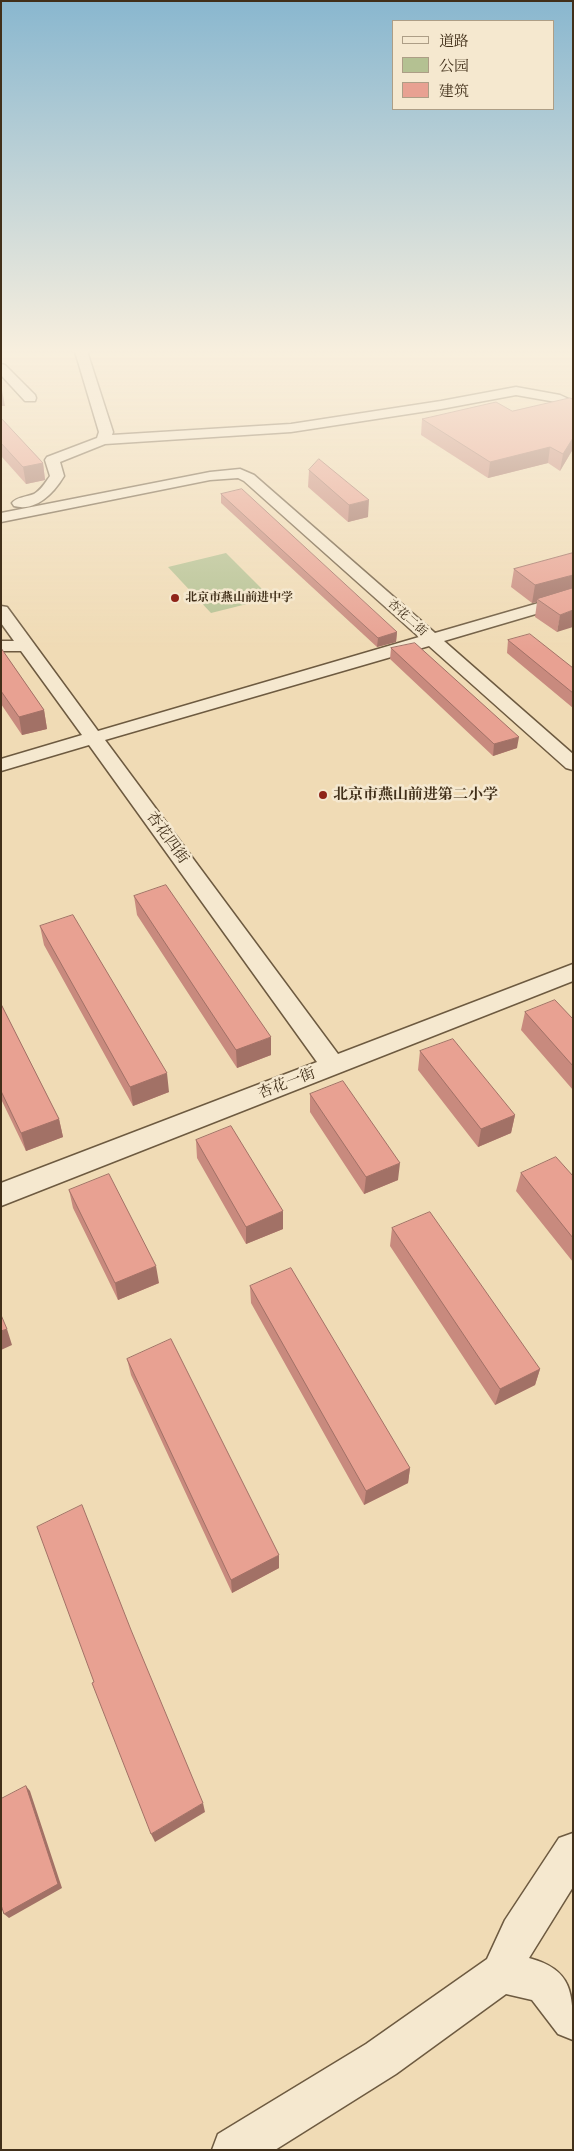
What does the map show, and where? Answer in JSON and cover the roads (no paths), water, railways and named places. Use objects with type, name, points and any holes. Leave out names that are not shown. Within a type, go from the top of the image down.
[{"type":"street","points":[[1,507],[41,498],[48,492],[57,476],[52,460],[81,448]]},
{"type":"street","name":"杏花二街","points":[[56,507],[210,476],[240,473],[250,478],[430,640],[573,764]]},
{"type":"street","points":[[41,498],[56,507]]},
{"type":"street","points":[[1,518],[56,507]]},
{"type":"street","points":[[1,765],[573,598]]},
{"type":"street","name":"杏花四街","points":[[1,610],[333,1066]]},
{"type":"street","points":[[1,646],[27,646]]},
{"type":"street","name":"杏花一街","points":[[1,1195],[573,972]]},
{"type":"street","points":[[234,2150],[381,2059],[501,1973],[519,1934],[573,1852]]},
{"type":"street","points":[[501,1973],[544,1982],[573,2019]]},
{"type":"place","name":"北京市燕山前进中学","points":[[175,598]]},
{"type":"place","name":"北京市燕山前进第二小学","points":[[323,795]]}]
